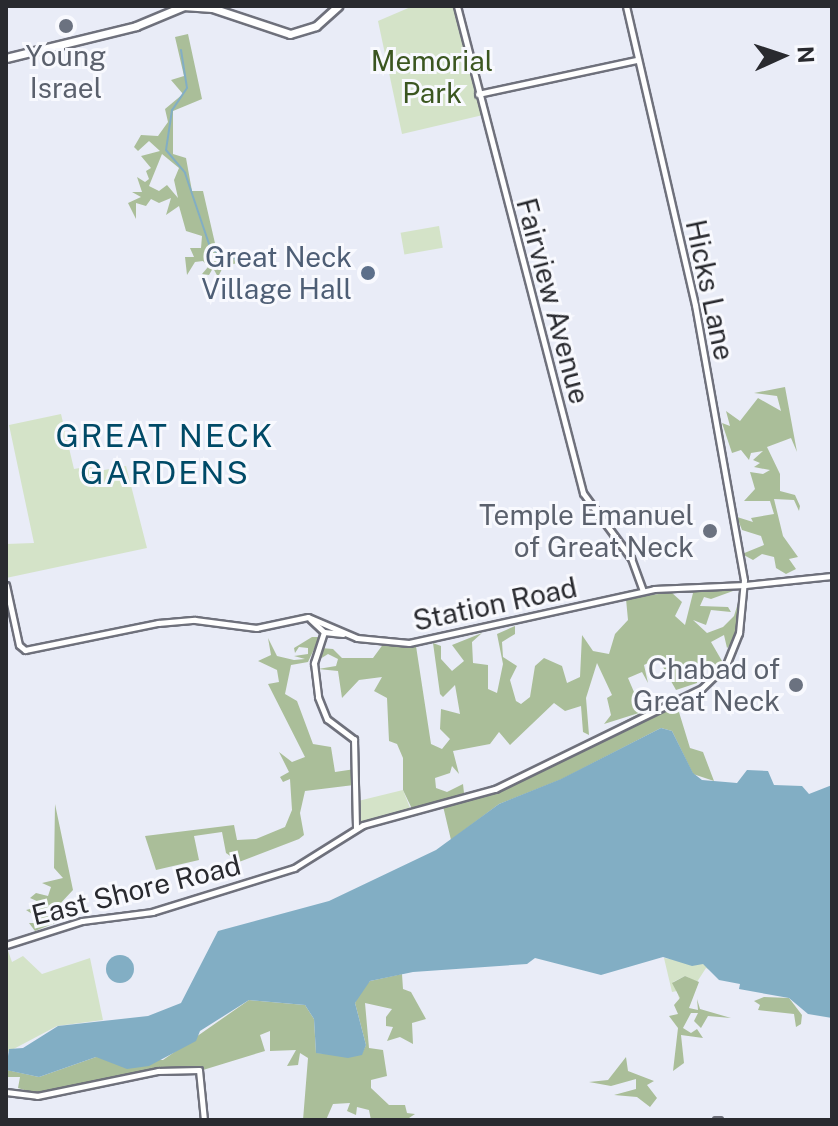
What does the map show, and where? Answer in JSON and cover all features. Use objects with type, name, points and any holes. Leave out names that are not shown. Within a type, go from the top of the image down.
[{"type":"main road","points":[[216,6],[288,29],[307,27],[335,6]]},
{"type":"main road","points":[[6,58],[136,26],[180,7],[212,8],[290,34],[316,26],[335,6]]},
{"type":"street","name":"Fairview Avenue","points":[[457,6],[583,493],[631,558],[643,591]]},
{"type":"street","name":"Hicks Lane","points":[[626,6],[695,305],[745,585]]},
{"type":"street","points":[[478,94],[637,60]]},
{"type":"street","points":[[745,585],[832,576]]},
{"type":"street","points":[[6,585],[23,650],[158,623],[195,620],[256,628],[308,617],[324,632],[314,663],[318,697],[327,719],[354,739],[356,828]]},
{"type":"street","name":"Station Road","points":[[324,632],[410,643],[522,622],[643,591],[745,585]]},
{"type":"street","name":"East Shore Road","points":[[6,945],[68,924],[145,914],[307,862],[356,828],[480,795],[702,688],[735,649],[745,585]]},
{"type":"street","name":"Station Road","points":[[308,617],[348,635]]},
{"type":"street","points":[[6,1092],[37,1096],[158,1071],[199,1070],[204,1120]]},
{"type":"green space","name":"Memorial Park","points":[[413,6],[457,6],[483,115],[402,134],[378,21]]},
{"type":"green space","points":[[188,34],[202,99],[173,111],[173,154],[186,158],[192,191],[203,191],[217,252],[235,254],[237,263],[223,267],[218,277],[213,268],[209,275],[202,274],[208,267],[203,261],[195,262],[187,275],[185,257],[194,257],[190,248],[201,248],[202,236],[186,231],[179,206],[166,215],[171,198],[159,203],[151,199],[146,206],[136,203],[136,219],[128,203],[141,197],[132,192],[142,192],[137,177],[145,182],[149,179],[146,171],[151,168],[141,156],[160,151],[149,141],[138,151],[134,147],[141,135],[158,136],[168,122],[165,109],[183,94],[171,80],[184,76],[175,37]],"holes":[[[162,154],[179,168],[174,180],[178,198],[167,185],[159,191],[149,186]]]},
{"type":"green space","points":[[439,226],[443,248],[404,254],[401,233]]},
{"type":"green space","points":[[785,387],[797,452],[791,438],[767,447],[780,474],[780,491],[795,495],[800,506],[799,511],[794,500],[774,499],[783,536],[798,557],[789,559],[796,569],[786,574],[776,568],[774,557],[762,554],[753,560],[742,554],[764,545],[761,536],[742,530],[737,517],[753,522],[751,518],[774,514],[770,501],[744,501],[755,489],[750,472],[763,474],[770,470],[754,467],[760,463],[753,460],[763,451],[751,453],[749,460],[741,450],[732,453],[722,423],[730,426],[726,411],[740,421],[758,398],[781,411],[777,396],[754,393]]},
{"type":"green space","points":[[61,414],[74,469],[91,466],[93,472],[126,466],[147,548],[6,578],[6,544],[34,543],[9,425]]},
{"type":"green space","points":[[732,587],[733,591],[711,599],[704,597],[700,606],[728,607],[731,612],[711,610],[706,625],[693,620],[707,633],[723,627],[734,616],[742,590],[734,642],[727,648],[724,635],[711,642],[722,661],[720,669],[699,659],[697,683],[676,690],[658,658],[644,665],[648,683],[642,672],[628,678],[643,713],[675,699],[690,748],[703,752],[714,781],[693,774],[672,731],[661,728],[562,779],[499,804],[451,840],[443,806],[495,789],[642,712],[604,724],[611,715],[607,698],[612,695],[597,663],[586,698],[589,735],[583,732],[581,706],[565,711],[554,703],[510,745],[499,732],[490,744],[453,751],[459,774],[452,766],[450,773],[435,778],[436,788],[447,792],[463,784],[464,793],[413,811],[403,790],[403,758],[397,744],[389,741],[387,698],[374,691],[382,677],[359,680],[342,698],[338,671],[318,669],[336,666],[338,659],[328,654],[320,659],[315,647],[308,662],[291,665],[285,694],[297,701],[313,744],[331,747],[335,772],[355,769],[354,785],[305,791],[300,813],[304,835],[299,839],[239,862],[226,853],[222,832],[194,836],[199,860],[156,870],[145,836],[234,825],[237,840],[256,839],[285,827],[292,810],[290,779],[283,782],[280,777],[289,772],[279,752],[292,762],[305,757],[268,684],[279,682],[277,670],[258,661],[271,655],[268,638],[277,656],[294,660],[305,659],[294,656],[308,654],[308,648],[299,647],[295,653],[294,648],[312,637],[318,637],[321,648],[333,649],[342,658],[373,658],[384,643],[416,646],[431,744],[442,749],[450,739],[440,729],[441,709],[460,714],[455,685],[443,697],[440,694],[433,643],[441,646],[441,659],[452,671],[464,661],[452,645],[482,633],[472,642],[473,663],[488,665],[488,689],[497,693],[503,664],[497,634],[515,626],[515,634],[502,642],[503,657],[517,666],[510,680],[516,701],[521,704],[530,697],[535,666],[544,658],[562,666],[567,683],[580,677],[582,635],[593,651],[609,654],[615,634],[628,620],[626,599],[671,592],[682,602],[675,616],[685,625],[693,593],[673,590]]},
{"type":"green space","points":[[403,790],[412,813],[356,828],[354,802]]},
{"type":"green space","points":[[55,804],[73,890],[57,907],[75,915],[35,931],[29,923],[39,923],[37,917],[26,910],[46,905],[30,898],[36,893],[48,896],[51,887],[42,883],[63,878],[54,868]]},
{"type":"green space","points":[[6,945],[12,962],[23,956],[42,974],[90,958],[103,1020],[57,1026],[6,1053]]},
{"type":"green space","points":[[664,958],[703,964],[712,971],[706,968],[697,982],[685,976],[673,982],[680,993],[680,1002],[677,991],[672,992]]},
{"type":"green space","points":[[402,974],[403,989],[411,992],[426,1019],[412,1023],[413,1044],[400,1037],[387,1041],[393,1027],[386,1026],[386,1017],[392,1009],[365,1003],[369,1048],[383,1050],[387,1076],[371,1080],[371,1088],[389,1105],[405,1105],[407,1113],[415,1114],[406,1120],[371,1120],[369,1110],[357,1107],[356,1115],[347,1111],[350,1103],[333,1104],[326,1120],[303,1120],[308,1058],[300,1053],[298,1065],[287,1066],[296,1050],[270,1051],[270,1031],[260,1035],[265,1051],[203,1070],[158,1071],[34,1093],[18,1088],[20,1077],[6,1077],[7,1070],[39,1077],[96,1057],[163,1060],[249,1000],[305,1005],[314,1019],[316,1053],[361,1055],[366,1045],[355,1003],[361,989],[370,981]]},
{"type":"green space","points":[[685,976],[699,982],[689,1008],[698,1010],[697,999],[700,1009],[731,1018],[708,1016],[701,1028],[694,1021],[698,1013],[691,1013],[683,1028],[691,1033],[697,1029],[703,1038],[681,1035],[684,1063],[673,1071],[678,1028],[669,1016],[678,1014],[674,1005],[680,998],[672,983]]},
{"type":"green space","points":[[764,997],[789,998],[802,1015],[801,1024],[796,1027],[794,1014],[758,1010],[760,1005],[754,1001]]},
{"type":"green space","points":[[626,1057],[628,1071],[654,1081],[647,1085],[657,1098],[650,1107],[637,1097],[614,1095],[636,1089],[636,1079],[611,1086],[589,1082],[608,1080]]},
{"type":"water","points":[[661,728],[672,731],[693,773],[702,780],[737,783],[747,770],[768,771],[774,785],[802,786],[809,794],[832,785],[832,1018],[808,1014],[789,998],[739,989],[740,984],[719,980],[703,964],[692,966],[663,957],[601,975],[535,958],[527,964],[413,972],[370,981],[355,1003],[366,1045],[362,1055],[348,1058],[316,1053],[314,1019],[305,1005],[249,1000],[200,1031],[196,1041],[149,1066],[127,1069],[96,1057],[39,1077],[6,1070],[9,1049],[23,1048],[58,1026],[148,1016],[181,1003],[218,931],[329,901],[436,850],[499,804],[561,779]]},
{"type":"water","points":[[120,955],[130,959],[134,969],[130,979],[120,983],[110,979],[106,969],[110,959]]},
{"type":"waterway","points":[[181,50],[187,88],[172,110],[166,150],[185,173],[211,250],[234,257],[238,265]]},
{"type":"place","name":"Young Israel","points":[[66,26]]},
{"type":"place","name":"Great Neck Village Hall","points":[[368,273]]},
{"type":"place","name":"Temple Emanuel of Great Neck","points":[[710,531]]},
{"type":"place","name":"Chabad of Great Neck","points":[[796,685]]},
{"type":"district","name":"GREAT NECK GARDENS","points":[[165,456]]}]
